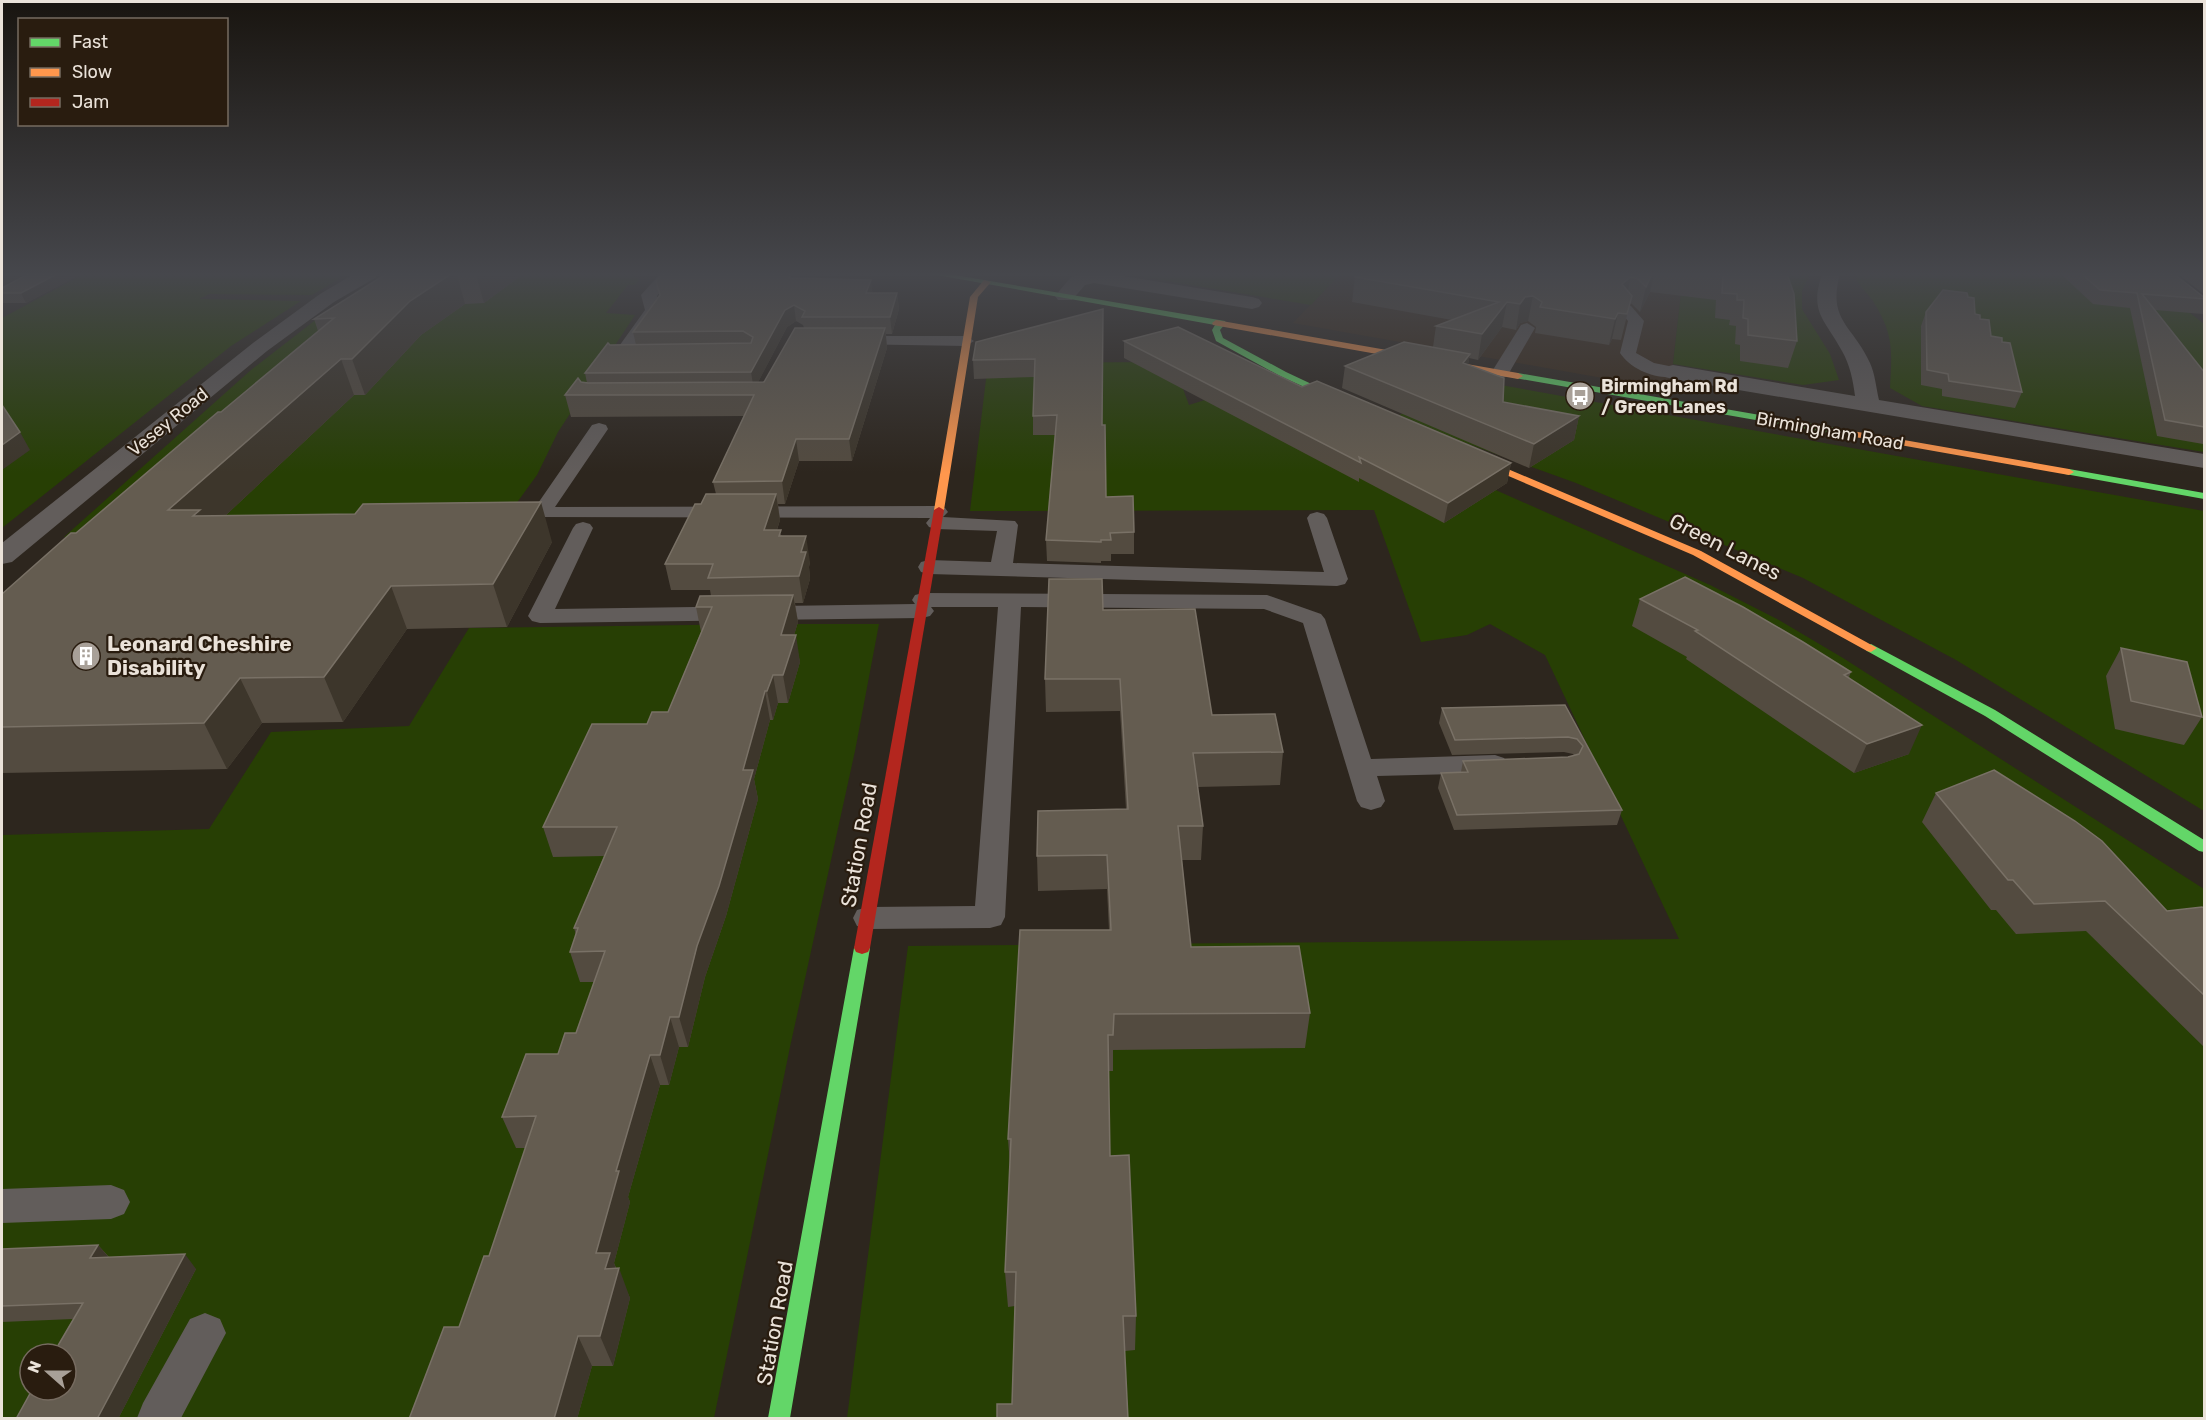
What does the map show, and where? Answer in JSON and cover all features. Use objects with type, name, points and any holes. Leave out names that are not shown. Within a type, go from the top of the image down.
[{"type":"street","name":"Vesey Road","points":[[2,556],[269,340]]},
{"type":"street","name":"Station Road","points":[[779,1419],[929,567],[966,340]]},
{"type":"street","points":[[1221,340],[1283,374],[1358,408]]},
{"type":"street","name":"Birmingham Road","points":[[1318,340],[2205,496]]},
{"type":"street","points":[[1846,340],[1860,364],[1868,404]]},
{"type":"street","name":"Birmingham Road","points":[[1672,372],[2205,461]]},
{"type":"street","name":"Green Lanes","points":[[1456,450],[1697,553],[1990,713],[2205,847]]},
{"type":"lane","points":[[631,340],[620,356],[654,356]]},
{"type":"lane","points":[[837,341],[932,340]]},
{"type":"lane","points":[[1500,373],[1520,340]]},
{"type":"lane","points":[[1631,340],[1628,353],[1633,360],[1656,369],[1672,372]]},
{"type":"lane","points":[[598,429],[541,513],[937,518],[1008,525],[1001,569]]},
{"type":"lane","points":[[929,567],[1337,579],[1317,518]]},
{"type":"lane","points":[[583,528],[540,616],[922,605],[1010,600],[1267,602],[1313,619],[1371,801]]},
{"type":"lane","points":[[868,918],[990,917],[1010,600]]},
{"type":"lane","points":[[1361,768],[1516,764]]},
{"type":"lane","points":[[2,1206],[111,1202]]},
{"type":"lane","points":[[158,1419],[206,1333]]},
{"type":"shaded area","points":[[1390,340],[1676,340],[1670,390]]},
{"type":"green space","points":[[2,340],[240,340],[231,346],[2,528]]},
{"type":"green space","points":[[289,340],[618,340],[558,432],[537,475],[500,526],[64,537],[251,370]]},
{"type":"green space","points":[[1676,340],[1821,340],[1830,354],[1839,380],[1803,385],[1673,364]]},
{"type":"green space","points":[[1889,340],[2204,340],[2204,452],[1922,406],[1890,388]]},
{"type":"green space","points":[[1173,362],[1189,405],[1268,380],[1419,456],[1710,585],[1777,619],[1843,658],[2204,889],[2204,1418],[847,1418],[908,946],[1679,939],[1545,655],[1490,624],[1467,635],[1421,642],[1374,510],[970,511],[988,363]]},
{"type":"green space","points":[[1478,381],[2204,511],[2204,811],[1956,660],[1803,578],[1576,483],[1463,442],[1399,415]]},
{"type":"green space","points":[[879,624],[855,751],[790,1047],[714,1418],[2,1418],[2,835],[209,829],[271,732],[409,726],[469,628]]},
{"type":"building","points":[[307,340],[371,340],[352,359],[341,359],[168,510],[200,510],[193,516],[355,514],[363,504],[541,502],[493,584],[391,586],[324,677],[240,678],[204,723],[2,727],[2,594],[71,533],[76,533],[218,412],[221,412]]},
{"type":"building","points":[[752,340],[768,340],[751,372],[585,373],[608,343],[610,345],[751,343]]},
{"type":"building","points":[[788,340],[881,340],[849,439],[796,439],[782,481],[713,482],[754,395],[565,395],[578,378],[581,382],[588,383],[764,382]]},
{"type":"building","points":[[1103,340],[1102,425],[1105,425],[1106,497],[1133,496],[1134,532],[1110,533],[1111,540],[1101,540],[1101,542],[1046,540],[1057,415],[1033,416],[1035,359],[973,360],[976,342]]},
{"type":"building","points":[[1205,340],[1302,387],[1317,381],[1511,463],[1448,503],[1359,457],[1361,463],[1124,341]]},
{"type":"building","points":[[1926,340],[2002,340],[2010,343],[2022,392],[1949,381],[1948,374],[1927,370]]},
{"type":"building","points":[[2147,340],[2179,340],[2205,373],[2205,427],[2165,420]]},
{"type":"building","points":[[1404,342],[1470,354],[1463,363],[1504,378],[1503,402],[1579,416],[1534,444],[1345,366]]},
{"type":"building","points":[[2,405],[20,432],[2,445]]},
{"type":"building","points":[[706,494],[776,494],[764,530],[781,530],[779,536],[806,536],[801,552],[806,552],[799,576],[708,578],[713,564],[665,564],[695,504],[701,504]]},
{"type":"building","points":[[1685,577],[1803,642],[1851,672],[1844,675],[1922,725],[1867,744],[1695,631],[1698,630],[1640,599]]},
{"type":"building","points":[[1049,579],[1102,579],[1103,610],[1195,609],[1212,715],[1275,714],[1283,752],[1193,753],[1203,826],[1178,826],[1191,947],[1299,946],[1310,1013],[1114,1014],[1113,1035],[1108,1035],[1110,1156],[1129,1155],[1136,1316],[1123,1316],[1128,1419],[997,1419],[997,1404],[1012,1404],[1016,1272],[1005,1272],[1011,1139],[1008,1139],[1020,930],[1111,930],[1107,855],[1037,856],[1038,811],[1128,809],[1120,679],[1045,679]]},
{"type":"building","points":[[793,595],[781,635],[796,635],[783,675],[773,675],[765,691],[743,770],[753,770],[719,886],[697,946],[679,1017],[670,1017],[660,1055],[650,1055],[616,1171],[619,1171],[596,1253],[610,1253],[605,1269],[619,1268],[600,1336],[578,1336],[554,1419],[409,1419],[444,1327],[459,1327],[484,1256],[489,1256],[536,1116],[502,1117],[526,1054],[558,1054],[565,1033],[576,1033],[605,951],[570,952],[578,928],[574,928],[617,827],[543,827],[592,724],[647,724],[652,712],[668,712],[712,607],[696,607],[700,596]]},
{"type":"building","points":[[2121,648],[2187,662],[2202,717],[2131,701]]},
{"type":"building","points":[[1565,705],[1622,810],[1457,815],[1441,773],[1468,772],[1463,761],[1568,757],[1579,754],[1583,746],[1577,739],[1568,737],[1455,740],[1442,708]]},
{"type":"building","points":[[1994,770],[2075,821],[2102,841],[2167,911],[2202,907],[2205,909],[2205,996],[2105,901],[2034,904],[2013,880],[2008,880],[1936,793]]},
{"type":"building","points":[[98,1245],[90,1258],[185,1254],[97,1419],[16,1419],[25,1402],[78,1402],[78,1342],[60,1342],[83,1303],[2,1306],[2,1249]]},
{"type":"traffic: fast","points":[[1221,340],[1283,374],[1347,403]]},
{"type":"traffic: fast","points":[[1518,376],[1841,432]]},
{"type":"traffic: fast","points":[[2069,472],[2204,496]]},
{"type":"traffic: fast","points":[[1871,648],[1990,713],[2204,847]]},
{"type":"traffic: fast","points":[[779,1418],[862,948]]},
{"type":"traffic: slow","points":[[939,510],[967,340]]},
{"type":"traffic: slow","points":[[1314,340],[1518,376]]},
{"type":"traffic: slow","points":[[1841,432],[2069,472]]},
{"type":"traffic: slow","points":[[1468,455],[1697,553],[1871,648]]},
{"type":"traffic: jam","points":[[862,948],[939,510]]},
{"type":"place","name":"Birmingham Rd / Green Lanes","points":[[1580,396]]},
{"type":"place","name":"Leonard Cheshire Disability","points":[[86,656]]}]
